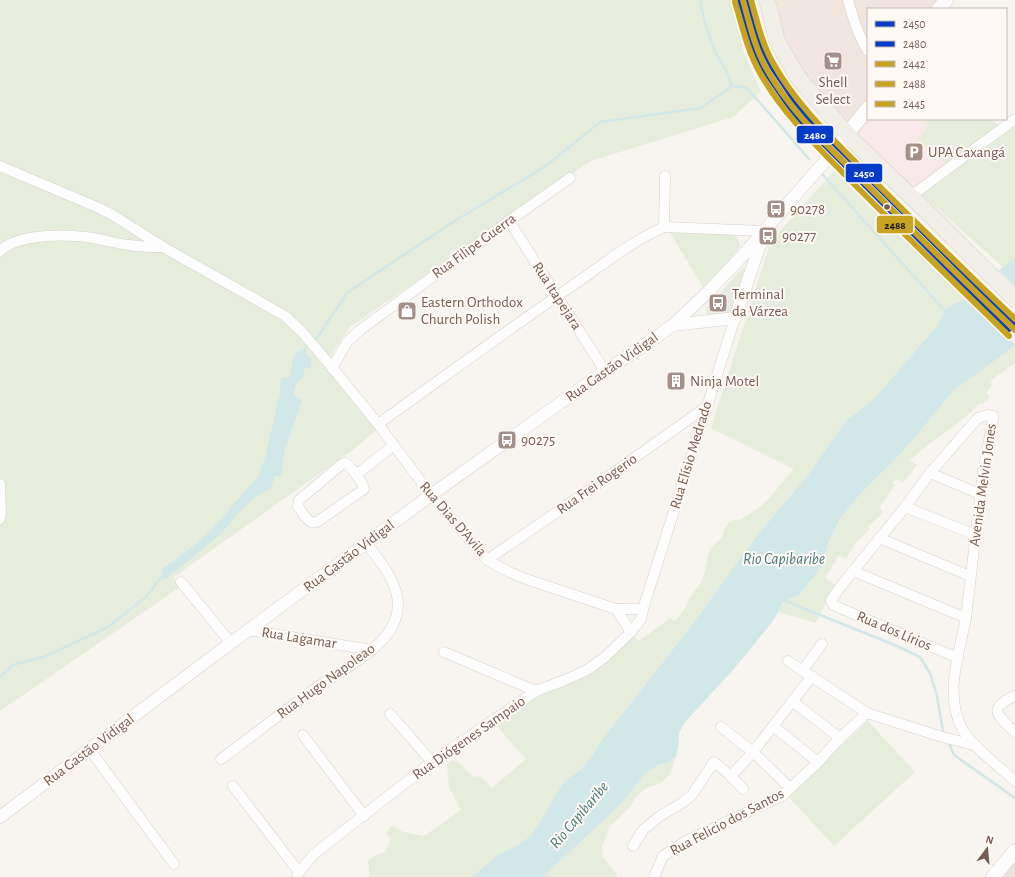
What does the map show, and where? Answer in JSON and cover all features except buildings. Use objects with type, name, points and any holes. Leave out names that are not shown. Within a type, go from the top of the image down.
[{"type":"main road","points":[[743,0],[748,20],[769,73],[791,106],[833,152],[1015,330]]},
{"type":"main road","points":[[767,0],[776,41],[797,76],[848,135],[1015,299]]},
{"type":"main road","points":[[940,8],[946,0]]},
{"type":"main road","name":"Rua Gastão Vidigal","points":[[833,152],[867,109]]},
{"type":"main road","points":[[993,877],[1015,851]]},
{"type":"street","points":[[848,0],[855,24],[867,49]]},
{"type":"street","points":[[915,200],[1015,120]]},
{"type":"street","name":"Rua Gastão Vidigal","points":[[0,817],[431,495],[605,371],[673,325],[701,300],[833,152]]},
{"type":"street","name":"Rua Dias D'Avila","points":[[0,166],[111,214],[163,247],[286,316],[302,332],[329,364],[378,424],[431,495],[487,560],[526,579],[616,609],[643,609]]},
{"type":"street","points":[[664,226],[665,176]]},
{"type":"street","name":"Rua Filipe Guerra","points":[[329,364],[347,342],[360,330],[570,178]]},
{"type":"street","name":"Rua Itapejara","points":[[509,221],[605,371]]},
{"type":"street","points":[[378,424],[557,296],[644,237],[664,226],[764,231]]},
{"type":"street","name":"Rua Elísio Medrado","points":[[631,632],[641,619],[706,407],[764,231]]},
{"type":"street","points":[[0,251],[10,244],[20,240],[46,236],[97,238],[130,245],[163,247]]},
{"type":"street","points":[[701,300],[700,309],[702,314],[708,320]]},
{"type":"street","points":[[673,325],[735,318]]},
{"type":"street","name":"Rua Frei Rogerio","points":[[487,560],[706,407]]},
{"type":"street","name":"Avenida Melvin Jones","points":[[832,603],[832,598],[905,507],[930,473],[978,418],[982,415],[992,416],[993,421],[980,494],[966,618],[954,686],[955,702],[958,718],[965,732],[977,746],[1015,781]]},
{"type":"street","points":[[356,475],[394,445]]},
{"type":"street","points":[[342,464],[348,464],[356,475],[364,486],[363,490],[317,522],[309,522],[298,506],[300,498],[342,464]]},
{"type":"street","points":[[930,473],[980,494]]},
{"type":"street","points":[[0,484],[0,520]]},
{"type":"street","points":[[905,507],[976,535]]},
{"type":"street","points":[[879,538],[970,576]]},
{"type":"street","name":"Rua Hugo Napoleao","points":[[221,759],[312,691],[372,650],[384,638],[394,624],[398,600],[393,582],[366,543]]},
{"type":"street","points":[[853,571],[966,618]]},
{"type":"street","points":[[181,582],[231,643]]},
{"type":"street","name":"Rua dos Lírios","points":[[832,603],[841,609],[958,658]]},
{"type":"street","points":[[616,609],[631,632]]},
{"type":"street","name":"Rua Lagamar","points":[[249,630],[372,650]]},
{"type":"street","name":"Rua Diógenes Sampaio","points":[[298,874],[314,854],[432,762],[536,691],[587,670],[605,657],[631,632]]},
{"type":"street","points":[[803,670],[822,644]]},
{"type":"street","points":[[444,652],[536,691]]},
{"type":"street","points":[[788,661],[867,713],[939,736],[977,746]]},
{"type":"street","points":[[731,776],[753,752],[812,676]]},
{"type":"street","points":[[1015,696],[1001,703],[997,711],[998,716],[1015,732]]},
{"type":"street","points":[[792,702],[840,738]]},
{"type":"street","name":"Rua Felicio dos Santos","points":[[654,877],[663,856],[688,840],[777,799],[818,762],[840,738],[867,713]]},
{"type":"street","points":[[390,714],[432,762]]},
{"type":"street","points":[[773,726],[818,762]]},
{"type":"street","name":"Rua Felicio dos Santos","points":[[721,728],[753,752],[790,788]]},
{"type":"street","points":[[303,735],[364,816]]},
{"type":"street","points":[[90,750],[174,864]]},
{"type":"street","name":"Rua Felicio dos Santos","points":[[633,846],[642,830],[692,795],[714,762],[731,776],[743,789]]},
{"type":"street","points":[[233,786],[298,874]]},
{"type":"shaded area","points":[[760,0],[949,0],[943,8],[867,8],[867,100],[848,128],[786,69]]},
{"type":"shaded area","points":[[867,120],[991,120],[998,125],[912,191],[854,135]]},
{"type":"shaded area","points":[[1015,862],[1015,877],[1003,877]]},
{"type":"green space","points":[[0,0],[731,0],[744,53],[761,92],[733,117],[591,161],[350,327],[334,350],[327,368],[379,428],[354,449],[174,577],[180,587],[0,711]]},
{"type":"green space","points":[[921,120],[991,120],[998,125],[947,165],[918,139],[928,127]]},
{"type":"green space","points":[[1015,120],[1015,259],[1003,267],[922,195]]},
{"type":"green space","points":[[834,171],[969,296],[963,301],[952,304],[945,310],[937,326],[872,401],[846,422],[808,475],[759,533],[685,634],[601,741],[593,755],[581,769],[565,781],[530,836],[518,845],[498,855],[471,877],[369,877],[369,867],[367,862],[374,856],[385,852],[391,838],[386,834],[390,826],[403,832],[424,836],[461,810],[449,787],[447,765],[452,760],[458,762],[473,777],[480,776],[492,788],[526,759],[495,724],[538,695],[573,682],[596,668],[634,636],[639,641],[670,618],[675,621],[682,613],[701,582],[710,550],[722,537],[726,526],[731,521],[740,520],[762,505],[794,469],[711,428],[771,241]]},
{"type":"green space","points":[[669,231],[733,235],[738,238],[740,245],[738,250],[704,289]]},
{"type":"green space","points":[[743,267],[746,270],[735,313],[709,316],[706,311],[708,307]]},
{"type":"green space","points":[[1015,344],[1015,363],[990,381],[992,384],[986,394],[989,396],[987,401],[983,404],[980,403],[910,460],[917,465],[903,483],[896,479],[892,483],[895,485],[880,507],[883,511],[879,517],[868,526],[869,530],[856,542],[846,559],[839,555],[825,578],[835,585],[816,623],[778,612],[785,601],[798,596],[821,568],[829,541],[840,519],[861,493],[893,462],[953,391],[1004,354]]},
{"type":"green space","points":[[868,721],[915,772],[834,846],[787,795]]},
{"type":"green space","points":[[676,757],[670,774],[661,783],[646,788],[636,797],[630,807],[610,826],[602,847],[603,857],[618,877],[543,877],[621,804],[645,774],[658,765],[667,763]]},
{"type":"water","name":"Rio Capibaribe","points":[[1015,259],[1015,344],[1004,354],[953,391],[893,462],[861,493],[840,519],[829,541],[821,568],[798,596],[784,601],[773,621],[733,670],[685,722],[679,733],[676,757],[667,763],[658,765],[645,774],[621,804],[543,877],[471,877],[498,855],[518,845],[530,836],[565,781],[581,769],[593,755],[601,741],[685,634],[759,533],[808,475],[846,421],[872,401],[937,326],[945,310],[952,304],[963,301],[1003,267]]},
{"type":"water","points":[[306,346],[307,356],[312,358],[310,368],[304,369],[304,377],[296,384],[294,394],[302,400],[285,449],[281,476],[275,476],[271,488],[256,497],[238,513],[223,532],[165,580],[161,570],[197,543],[213,528],[259,475],[265,458],[280,393],[281,378],[289,378],[294,355]]},
{"type":"pier","points":[[998,269],[1015,286],[1015,344],[966,296]]},
{"type":"waterway","points":[[700,0],[704,20],[715,52],[726,70],[732,86]]},
{"type":"waterway","points":[[314,342],[347,293],[458,219],[546,166],[600,122],[701,108],[732,86],[747,88],[809,159]]},
{"type":"waterway","points":[[823,175],[946,312]]},
{"type":"waterway","points":[[0,677],[13,665],[46,656],[108,627],[146,597],[158,581],[166,574]]},
{"type":"waterway","points":[[783,600],[897,646],[920,657],[930,673],[937,696],[945,735]]},
{"type":"waterway","points":[[948,741],[954,755],[1015,798]]},
{"type":"transit line","name":"2442","points":[[743,0],[761,58],[775,82],[797,112],[835,153],[1015,330]]},
{"type":"transit line","name":"2450","points":[[748,0],[762,47],[773,68],[802,111],[1015,323]]},
{"type":"transit line","name":"2445","points":[[751,0],[760,32],[769,56],[793,94],[804,108],[867,174],[1015,319]]},
{"type":"transit line","name":"2488","points":[[735,2],[745,37],[759,71],[779,102],[803,132],[1009,336]]},
{"type":"transit line","name":"2480","points":[[740,2],[755,51],[766,72],[796,116],[1009,329]]},
{"type":"place","name":"Shell Select","points":[[833,61]]},
{"type":"place","name":"UPA Caxangá","points":[[914,152]]},
{"type":"place","name":"90278","points":[[776,209]]},
{"type":"place","name":"90277","points":[[768,236]]},
{"type":"place","name":"Terminal da Várzea","points":[[718,303]]},
{"type":"place","name":"Eastern Orthodox Church Polish","points":[[407,311]]},
{"type":"place","name":"Ninja Motel","points":[[676,381]]},
{"type":"place","name":"90275","points":[[507,440]]}]
